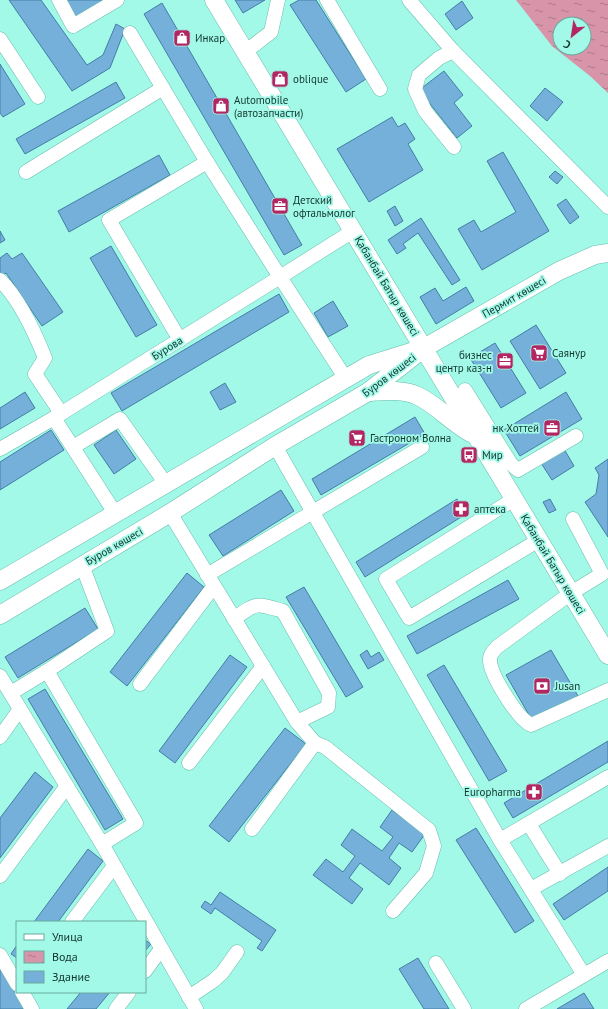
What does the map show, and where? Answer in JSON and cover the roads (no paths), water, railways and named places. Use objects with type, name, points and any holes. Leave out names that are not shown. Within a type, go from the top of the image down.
[{"type":"main road","name":"Қабанбай Батыр көшесі","points":[[214,0],[424,348],[482,431],[514,499],[608,655]]},
{"type":"main road","name":"Пермит көшесі","points":[[424,348],[559,271],[595,255],[608,253]]},
{"type":"main road","name":"Буров көшесі","points":[[0,581],[369,365],[424,348]]},
{"type":"main road","name":"Буров көшесі","points":[[5,612],[170,513],[275,446],[368,392],[424,348]]},
{"type":"main road","points":[[368,392],[404,392],[417,396],[445,414],[463,429],[482,431]]},
{"type":"main road","points":[[0,591],[5,612]]},
{"type":"street","points":[[59,0],[73,26],[117,0]]},
{"type":"street","points":[[245,52],[271,32],[278,0]]},
{"type":"street","points":[[327,0],[380,89]]},
{"type":"street","points":[[409,0],[453,51],[608,207]]},
{"type":"street","points":[[130,33],[207,162],[346,379]]},
{"type":"street","points":[[0,39],[38,96]]},
{"type":"street","points":[[453,51],[439,58],[419,75],[415,89],[425,111],[454,147]]},
{"type":"street","points":[[26,172],[163,88]]},
{"type":"street","points":[[180,340],[109,220],[207,162]]},
{"type":"street","name":"Бурова","points":[[0,449],[180,340],[353,231]]},
{"type":"street","points":[[0,280],[7,287],[34,332],[45,358],[35,374],[58,415],[72,447],[115,513]]},
{"type":"street","points":[[465,390],[482,431],[518,470],[576,436]]},
{"type":"street","points":[[72,447],[120,419],[166,484]]},
{"type":"street","points":[[275,446],[500,840],[584,975]]},
{"type":"street","points":[[140,684],[211,580],[313,512],[422,447]]},
{"type":"street","points":[[514,499],[386,579],[409,618],[539,540]]},
{"type":"street","points":[[170,513],[297,722],[315,743],[326,747],[428,830],[434,846],[426,873],[394,911]]},
{"type":"street","points":[[573,518],[602,574],[571,593],[497,647],[491,655],[490,660],[493,674],[512,706],[527,722],[532,725],[608,690]]},
{"type":"street","points":[[11,694],[107,631],[82,565]]},
{"type":"street","points":[[234,619],[251,606],[261,604],[283,611],[329,693],[328,707],[297,722]]},
{"type":"street","points":[[189,763],[263,666]]},
{"type":"street","points":[[47,671],[136,823],[102,844]]},
{"type":"street","points":[[0,676],[102,844],[145,921]]},
{"type":"street","points":[[0,737],[20,709]]},
{"type":"street","points":[[252,829],[315,743]]},
{"type":"street","points":[[500,840],[608,777]]},
{"type":"street","points":[[0,876],[67,786]]},
{"type":"street","points":[[529,824],[560,874]]},
{"type":"street","points":[[531,889],[608,846]]},
{"type":"street","points":[[73,921],[114,866]]},
{"type":"street","points":[[146,923],[192,1003],[222,972],[237,952]]},
{"type":"street","points":[[146,970],[161,949]]},
{"type":"street","points":[[0,955],[16,982]]},
{"type":"street","points":[[526,1009],[608,961]]},
{"type":"street","points":[[436,963],[464,1009]]},
{"type":"street","points":[[23,993],[32,1009]]},
{"type":"street","points":[[116,1009],[128,993]]},
{"type":"water","points":[[516,0],[608,0],[608,93],[590,76],[565,56],[592,56],[592,16],[552,16],[552,46]]},
{"type":"place","name":"Инкар","points":[[182,38]]},
{"type":"place","name":"oblique","points":[[280,79]]},
{"type":"place","name":"Automobile (автозапчасти)","points":[[221,106]]},
{"type":"place","name":"Детский офтальмолог","points":[[280,206]]},
{"type":"place","name":"Саянур","points":[[539,353]]},
{"type":"place","name":"бизнес центр каз-н","points":[[505,361]]},
{"type":"place","name":"нк Хоттей","points":[[552,428]]},
{"type":"place","name":"Гастроном Волна","points":[[357,438]]},
{"type":"place","name":"Мир","points":[[469,455]]},
{"type":"place","name":"аптека","points":[[461,509]]},
{"type":"place","name":"Jusan","points":[[542,686]]},
{"type":"place","name":"Europharma","points":[[534,792]]}]
